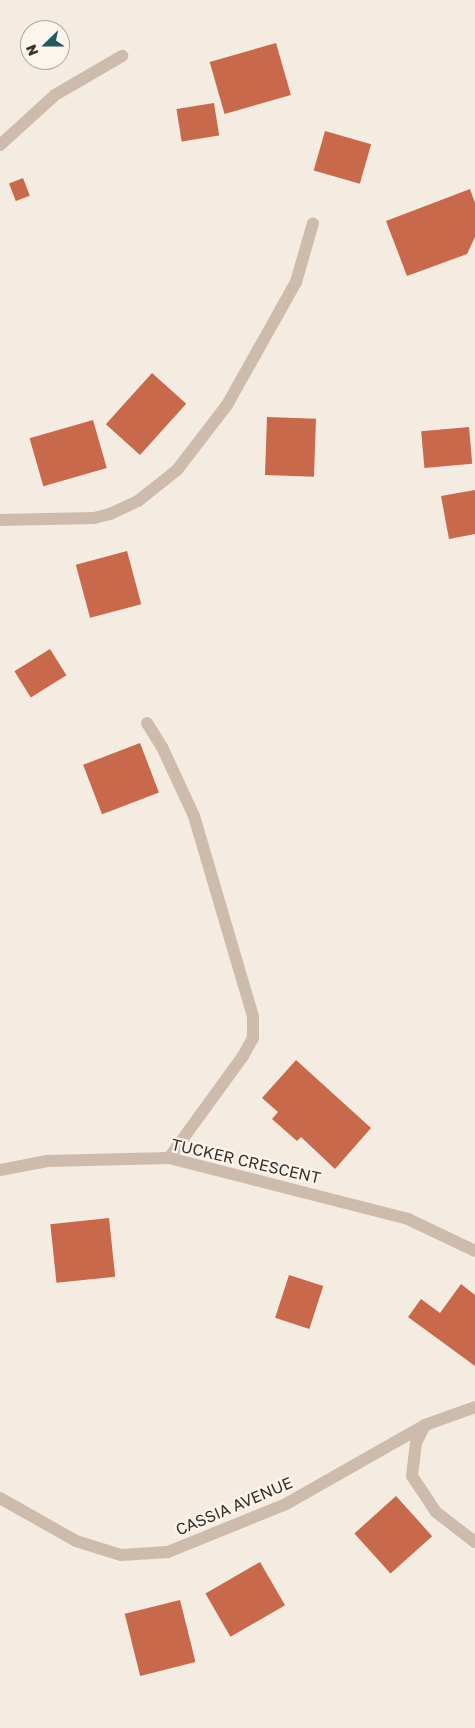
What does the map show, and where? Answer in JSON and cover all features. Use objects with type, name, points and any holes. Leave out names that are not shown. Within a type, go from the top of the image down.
[{"type":"street","points":[[0,145],[55,95],[122,56]]},
{"type":"street","points":[[0,520],[94,518],[110,514],[138,501],[177,470],[227,406],[296,282],[313,223]]},
{"type":"street","points":[[147,723],[162,747],[194,816],[253,1017],[252,1038],[243,1056],[169,1158]]},
{"type":"street","name":"TUCKER CRESCENT","points":[[0,1170],[47,1160],[169,1158],[408,1218],[475,1251]]},
{"type":"street","name":"CASSIA AVENUE","points":[[0,1498],[76,1541],[121,1554],[168,1552],[286,1504],[425,1425],[475,1407]]},
{"type":"street","points":[[425,1425],[416,1442],[412,1476],[436,1512],[475,1542]]},
{"type":"building","points":[[276,43],[291,95],[225,114],[210,62]]},
{"type":"building","points":[[214,103],[219,136],[182,142],[176,109]]},
{"type":"building","points":[[325,131],[371,144],[360,184],[314,170]]},
{"type":"building","points":[[23,178],[30,196],[16,201],[9,183]]},
{"type":"building","points":[[470,189],[475,203],[475,237],[467,254],[407,276],[386,221]]},
{"type":"building","points":[[152,373],[186,404],[140,455],[106,424]]},
{"type":"building","points":[[267,417],[316,419],[314,477],[265,475]]},
{"type":"building","points":[[93,420],[107,468],[43,486],[30,438]]},
{"type":"building","points":[[469,427],[472,464],[424,468],[421,431]]},
{"type":"building","points":[[475,490],[475,534],[449,539],[441,496]]},
{"type":"building","points":[[127,551],[141,604],[90,618],[76,565]]},
{"type":"building","points":[[50,649],[66,675],[31,698],[14,671]]},
{"type":"building","points":[[140,743],[159,792],[102,814],[83,765]]},
{"type":"building","points":[[296,1060],[371,1128],[335,1169],[301,1137],[297,1141],[272,1119],[278,1112],[262,1098]]},
{"type":"building","points":[[109,1218],[115,1277],[56,1283],[50,1224]]},
{"type":"building","points":[[289,1275],[323,1286],[309,1329],[275,1318]]},
{"type":"building","points":[[461,1284],[475,1295],[475,1366],[408,1317],[421,1299],[440,1313]]},
{"type":"building","points":[[396,1496],[432,1536],[391,1574],[354,1533]]},
{"type":"building","points":[[260,1562],[285,1605],[230,1637],[205,1594]]},
{"type":"building","points":[[180,1600],[195,1662],[140,1676],[125,1614]]}]
